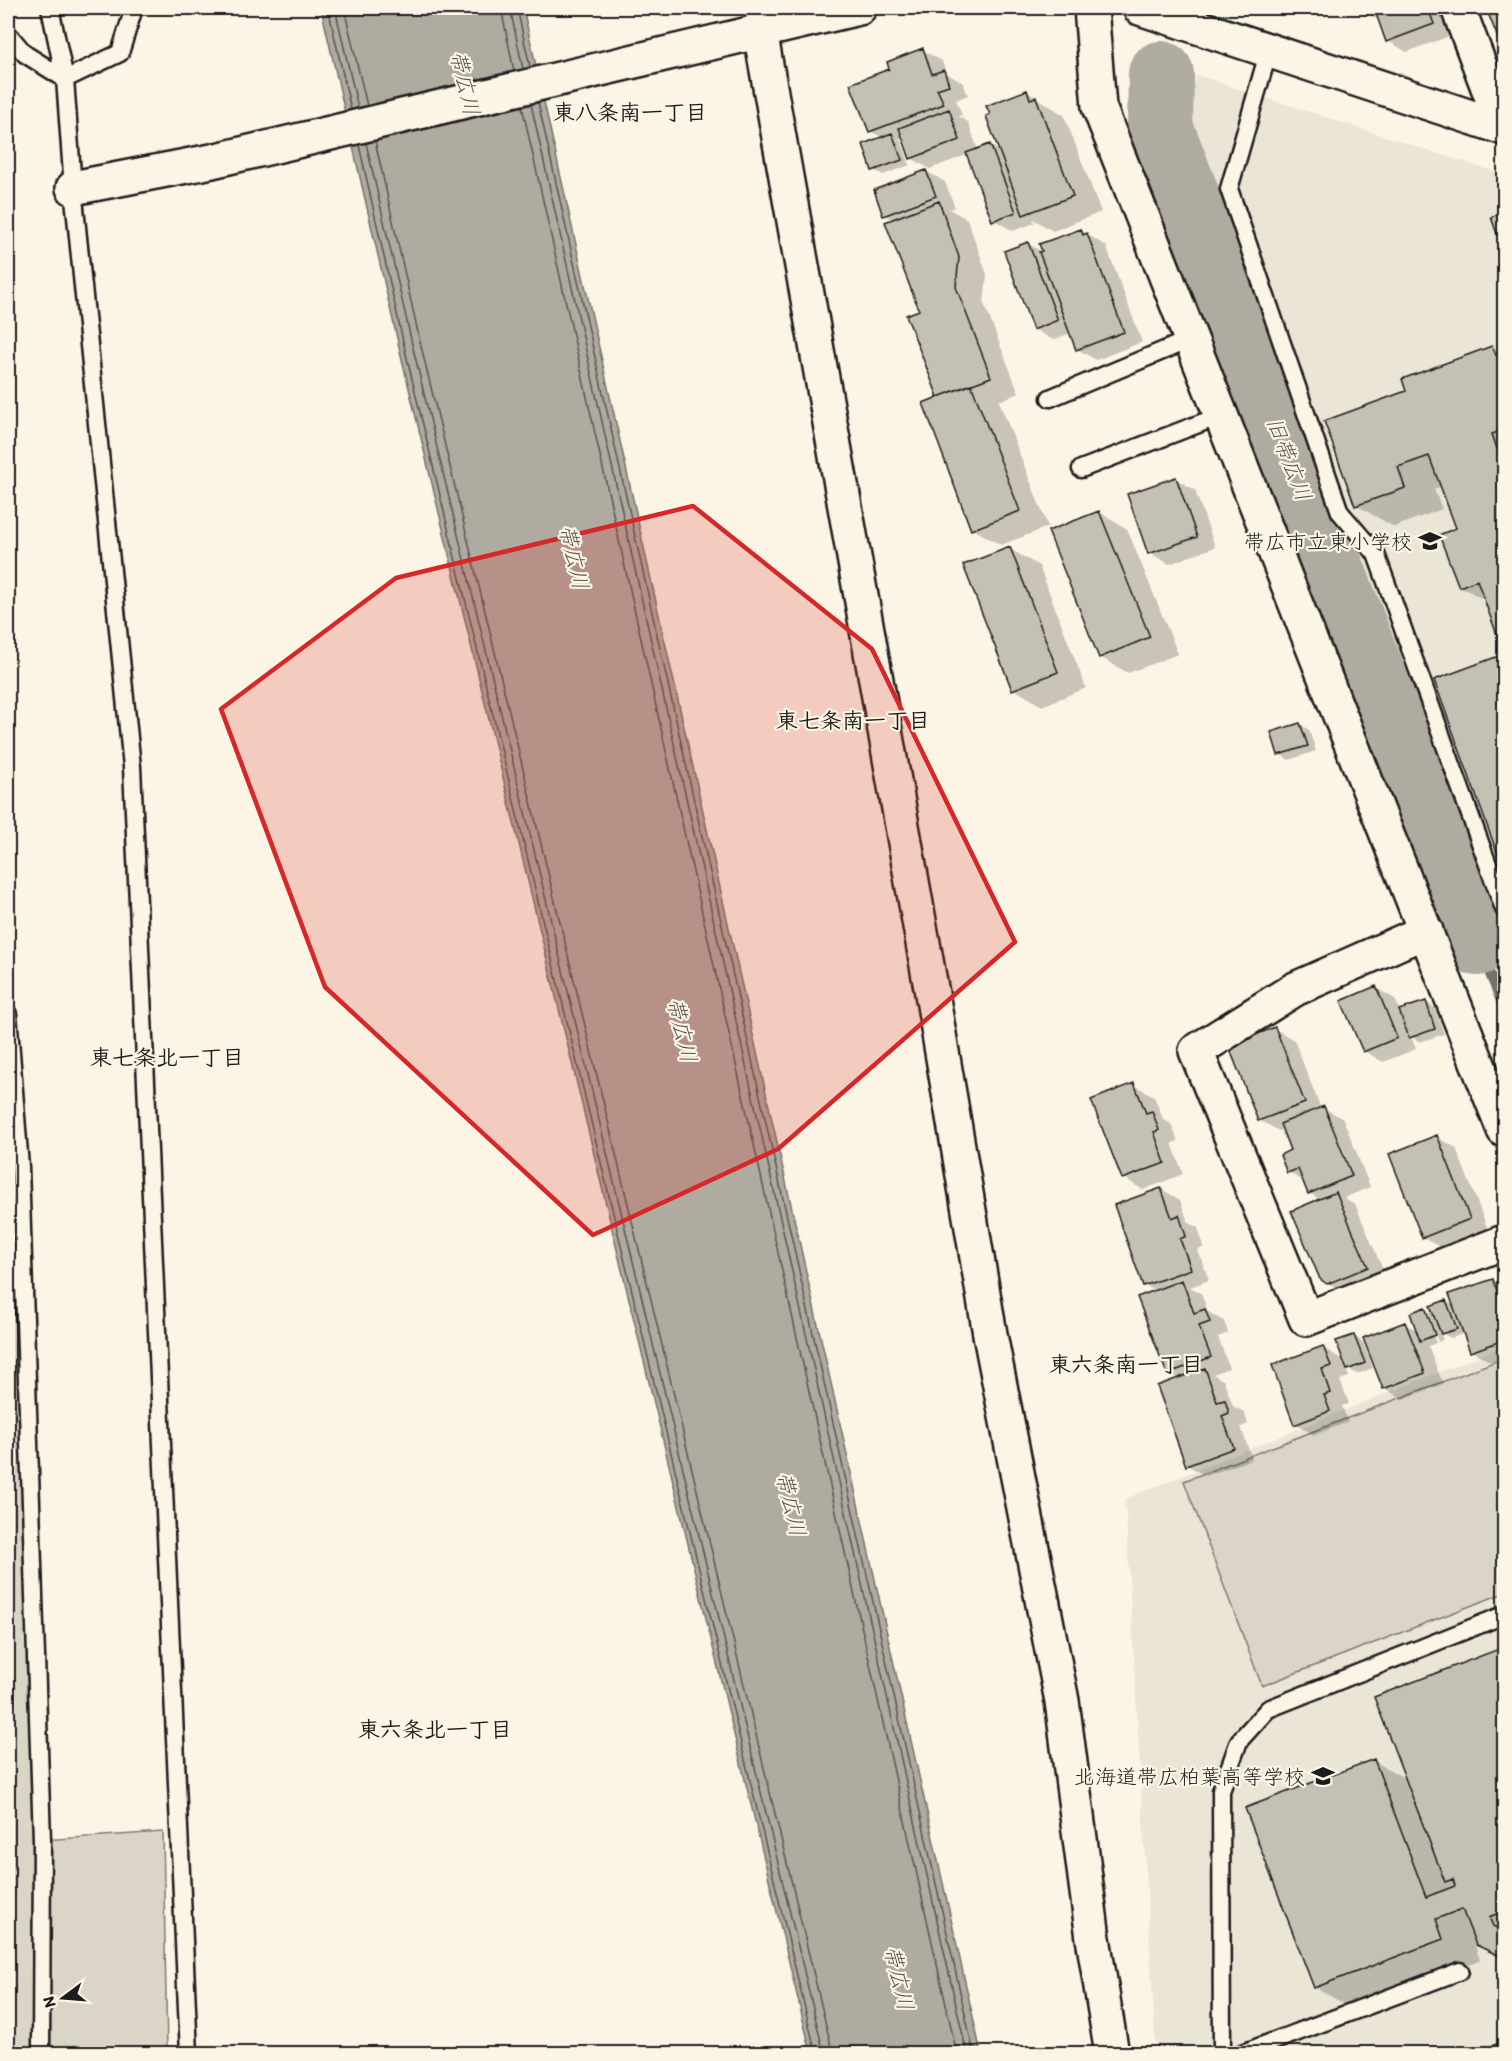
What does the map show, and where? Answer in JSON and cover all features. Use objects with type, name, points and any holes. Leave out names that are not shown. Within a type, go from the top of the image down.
[{"type":"street","points":[[73,188],[212,161],[750,25],[859,8]]},
{"type":"street","points":[[1091,8],[1100,107],[1504,1130]]},
{"type":"street","points":[[1140,8],[1504,127]]},
{"type":"street","points":[[1458,8],[1504,127]]},
{"type":"street","points":[[750,25],[933,999],[991,1340],[1062,1701],[1093,1938],[1112,2054]]},
{"type":"street","points":[[1426,932],[1295,989],[1196,1051],[1306,1319],[1504,1242]]},
{"type":"lane","points":[[50,8],[65,79],[73,188],[132,767],[189,2054]]},
{"type":"lane","points":[[65,79],[120,53],[134,8]]},
{"type":"lane","points":[[8,34],[25,54],[65,79]]},
{"type":"lane","points":[[1269,50],[1228,189],[1340,512],[1376,554],[1504,909]]},
{"type":"lane","points":[[1050,398],[1191,339]]},
{"type":"lane","points":[[1081,469],[1222,415]]},
{"type":"lane","points":[[8,1014],[21,1179],[42,1840],[41,2054]]},
{"type":"lane","points":[[1222,2054],[1221,1791],[1239,1741],[1268,1709],[1504,1615]]},
{"type":"lane","points":[[1240,2054],[1460,1971]]},
{"type":"highlighted area","points":[[693,506],[872,649],[1015,942],[778,1149],[593,1235],[325,987],[221,709],[396,578]]},
{"type":"shaded area","name":"帯広市立東小学校","points":[[1196,75],[1504,175],[1504,907],[1183,117]]},
{"type":"shaded area","points":[[8,1014],[42,1840],[163,1832],[167,2053],[8,2053]]},
{"type":"shaded area","name":"北海道帯広柏葉高等学校","points":[[1504,1346],[1504,2053],[1156,2053],[1125,1499]]},
{"type":"shaded area","points":[[1504,1358],[1504,1593],[1262,1686],[1184,1481]]},
{"type":"water","name":"帯広川","points":[[321,8],[523,8],[981,2053],[811,2053],[400,351]]},
{"type":"building","points":[[1374,8],[1428,8],[1434,24],[1386,42]]},
{"type":"building","points":[[1486,8],[1504,8],[1504,35],[1498,38]]},
{"type":"building","points":[[923,48],[932,74],[944,70],[949,85],[937,89],[944,104],[869,132],[850,84],[889,69],[887,62]]},
{"type":"building","points":[[1027,90],[1030,99],[1036,97],[1073,196],[1023,215],[986,116],[990,114],[986,106]]},
{"type":"building","points":[[949,109],[960,140],[910,159],[899,128]]},
{"type":"building","points":[[892,133],[902,160],[872,171],[863,144]]},
{"type":"building","points":[[990,144],[1016,212],[992,221],[966,153]]},
{"type":"building","points":[[926,170],[936,196],[883,216],[874,190]]},
{"type":"building","points":[[939,201],[959,257],[956,287],[991,377],[938,397],[906,315],[919,310],[885,222]]},
{"type":"building","points":[[1504,212],[1504,254],[1491,217]]},
{"type":"building","points":[[1081,229],[1083,235],[1087,233],[1124,332],[1076,350],[1039,252],[1042,251],[1039,244]]},
{"type":"building","points":[[1028,242],[1058,320],[1033,330],[1004,251]]},
{"type":"building","points":[[1492,346],[1496,355],[1504,351],[1504,430],[1492,434],[1504,469],[1504,654],[1477,580],[1459,587],[1439,535],[1456,528],[1429,456],[1398,467],[1405,488],[1355,506],[1324,421],[1406,391],[1402,379]]},
{"type":"building","points":[[971,384],[1020,511],[971,530],[923,403]]},
{"type":"building","points":[[1176,477],[1197,537],[1148,554],[1127,494]]},
{"type":"building","points":[[1099,511],[1150,637],[1099,658],[1048,531]]},
{"type":"building","points":[[1010,547],[1058,672],[1012,690],[963,565]]},
{"type":"building","points":[[1504,654],[1504,872],[1434,680]]},
{"type":"building","points":[[1300,723],[1308,746],[1278,755],[1271,732]]},
{"type":"building","points":[[1376,986],[1397,1038],[1363,1052],[1341,1001]]},
{"type":"building","points":[[1426,1001],[1435,1029],[1409,1038],[1399,1010]]},
{"type":"building","points":[[1275,1027],[1305,1103],[1258,1121],[1231,1052],[1236,1043]]},
{"type":"building","points":[[1134,1083],[1146,1113],[1152,1111],[1159,1130],[1154,1132],[1165,1163],[1122,1179],[1091,1100]]},
{"type":"building","points":[[1324,1106],[1352,1176],[1308,1194],[1298,1169],[1287,1173],[1280,1155],[1290,1150],[1280,1124]]},
{"type":"building","points":[[1437,1135],[1470,1219],[1422,1238],[1389,1154]]},
{"type":"building","points":[[1161,1188],[1172,1218],[1179,1215],[1186,1236],[1180,1239],[1191,1269],[1143,1286],[1114,1205]]},
{"type":"building","points":[[1336,1192],[1368,1267],[1327,1284],[1320,1279],[1291,1211]]},
{"type":"building","points":[[1493,1279],[1504,1311],[1504,1340],[1470,1352],[1449,1294]]},
{"type":"building","points":[[1182,1280],[1194,1313],[1205,1309],[1210,1322],[1199,1326],[1211,1357],[1167,1374],[1137,1297]]},
{"type":"building","points":[[1446,1300],[1457,1329],[1441,1334],[1430,1306]]},
{"type":"building","points":[[1425,1307],[1435,1335],[1420,1341],[1410,1313]]},
{"type":"building","points":[[1405,1322],[1425,1373],[1383,1389],[1363,1338]]},
{"type":"building","points":[[1354,1335],[1365,1363],[1347,1370],[1336,1341]]},
{"type":"building","points":[[1323,1346],[1331,1366],[1322,1369],[1330,1393],[1324,1395],[1330,1411],[1294,1425],[1272,1365]]},
{"type":"building","points":[[1205,1368],[1217,1402],[1225,1400],[1229,1413],[1222,1416],[1234,1448],[1186,1466],[1157,1386]]},
{"type":"building","points":[[1504,1647],[1504,1911],[1489,1917],[1493,1926],[1504,1932],[1504,1958],[1476,1945],[1462,1909],[1436,1919],[1443,1939],[1314,1988],[1245,1808],[1374,1759],[1426,1897],[1455,1886],[1453,1879],[1445,1882],[1374,1697]]},
{"type":"building","points":[[1504,2041],[1504,2054],[1471,2054]]},
{"type":"waterway","name":"旧帯広川","points":[[1161,74],[1160,127],[1477,943]]},
{"type":"waterway","name":"旧帯広川","points":[[1477,943],[1504,1008]]},
{"type":"place","name":"帯広市立東小学校","points":[[1430,541]]},
{"type":"place","name":"北海道帯広柏葉高等学校","points":[[1323,1776]]},
{"type":"district","name":"東八条南一丁目","points":[[630,112]]},
{"type":"district","name":"東七条南一丁目","points":[[853,720]]},
{"type":"district","name":"東七条北一丁目","points":[[167,1057]]},
{"type":"district","name":"東六条南一丁目","points":[[1126,1364]]},
{"type":"district","name":"東六条北一丁目","points":[[435,1729]]}]
